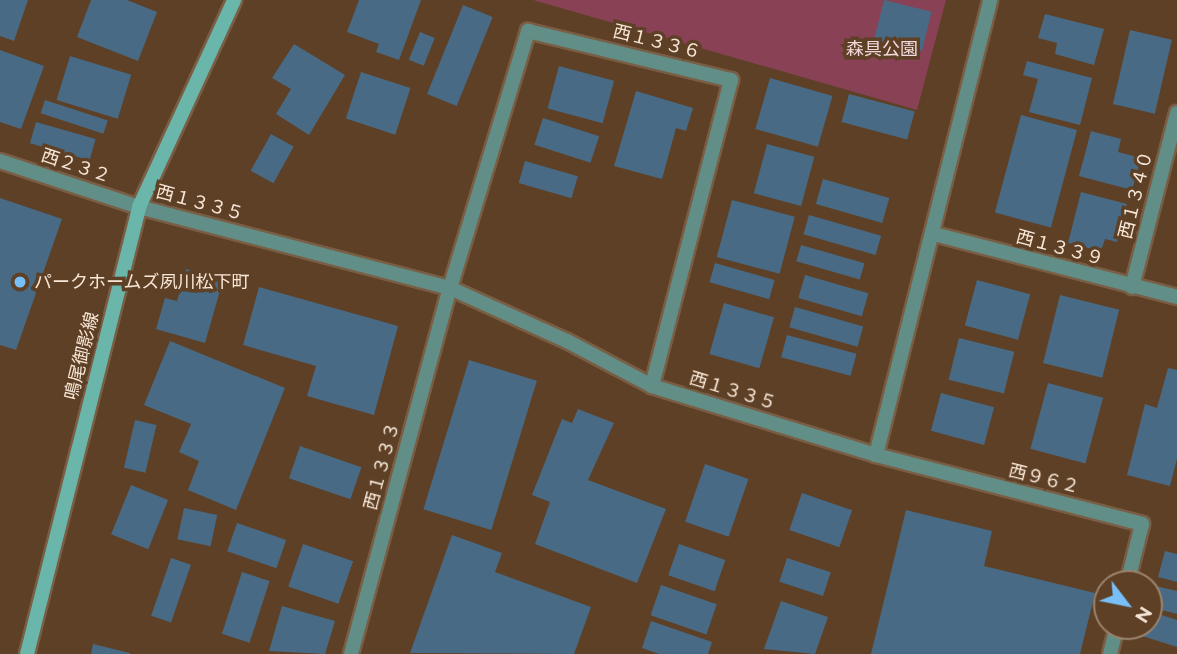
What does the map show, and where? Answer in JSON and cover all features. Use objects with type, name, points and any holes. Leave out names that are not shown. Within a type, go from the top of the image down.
[{"type":"street","name":"鳴尾御影線","points":[[27,654],[139,206],[234,0]]},
{"type":"street","points":[[876,455],[934,234],[989,0]]},
{"type":"street","name":"西１３３６","points":[[450,288],[528,31],[731,80],[652,386]]},
{"type":"street","name":"西１３４０","points":[[1132,288],[1177,113]]},
{"type":"street","name":"西２３２","points":[[0,161],[139,206]]},
{"type":"street","name":"西１３３５","points":[[139,206],[450,288],[568,341],[652,386],[876,455]]},
{"type":"street","name":"西１３３９","points":[[934,234],[1132,288],[1177,297]]},
{"type":"street","name":"西１３３３","points":[[351,654],[450,288]]},
{"type":"street","name":"西９６２","points":[[876,455],[1142,524],[1130,570]]},
{"type":"green space","name":"森具公園","points":[[533,0],[946,0],[917,110]]},
{"type":"building","points":[[0,0],[28,0],[14,41],[0,36]]},
{"type":"building","points":[[91,0],[127,0],[157,12],[138,61],[77,37]]},
{"type":"building","points":[[359,0],[421,0],[399,60],[376,52],[379,44],[347,32]]},
{"type":"building","points":[[884,0],[932,12],[922,52],[874,40]]},
{"type":"building","points":[[463,5],[493,17],[457,106],[427,94]]},
{"type":"building","points":[[1045,14],[1104,29],[1094,65],[1055,54],[1057,43],[1038,38]]},
{"type":"building","points":[[1130,30],[1172,40],[1155,114],[1113,104]]},
{"type":"building","points":[[420,32],[435,38],[424,66],[409,60]]},
{"type":"building","points":[[294,44],[345,75],[309,135],[276,114],[291,89],[272,78]]},
{"type":"building","points":[[0,50],[44,66],[21,129],[0,122]]},
{"type":"building","points":[[70,56],[131,75],[118,119],[57,100]]},
{"type":"building","points":[[1027,61],[1092,78],[1080,125],[1029,112],[1038,79],[1023,75]]},
{"type":"building","points":[[559,66],[614,81],[603,123],[548,109]]},
{"type":"building","points":[[361,72],[410,88],[395,135],[346,119]]},
{"type":"building","points":[[770,78],[832,96],[818,147],[755,129]]},
{"type":"building","points":[[636,91],[693,108],[686,131],[676,128],[662,179],[614,166]]},
{"type":"building","points":[[849,94],[915,112],[907,140],[841,122]]},
{"type":"building","points":[[45,100],[108,120],[103,134],[41,113]]},
{"type":"building","points":[[1021,115],[1077,130],[1051,228],[995,213]]},
{"type":"building","points":[[543,118],[599,136],[590,163],[534,145]]},
{"type":"building","points":[[36,122],[96,139],[90,160],[30,143]]},
{"type":"building","points":[[1091,131],[1121,139],[1118,152],[1141,158],[1132,190],[1079,176]]},
{"type":"building","points":[[271,134],[294,147],[273,183],[251,171]]},
{"type":"building","points":[[767,144],[814,157],[801,206],[754,193]]},
{"type":"building","points":[[525,161],[578,176],[572,198],[519,183]]},
{"type":"building","points":[[823,179],[889,198],[882,223],[816,204]]},
{"type":"building","points":[[1081,192],[1127,204],[1117,242],[1105,239],[1101,251],[1068,243]]},
{"type":"building","name":"パークホームズ夙川松下町","points":[[0,198],[62,219],[16,350],[0,345]]},
{"type":"building","points":[[732,200],[795,217],[780,274],[717,257]]},
{"type":"building","points":[[809,215],[881,236],[876,255],[803,234]]},
{"type":"building","points":[[801,245],[864,263],[860,280],[796,261]]},
{"type":"building","points":[[715,263],[775,280],[769,299],[709,282]]},
{"type":"building","points":[[186,269],[223,280],[205,343],[156,329],[165,298],[177,301]]},
{"type":"building","points":[[805,275],[868,293],[862,316],[798,298]]},
{"type":"building","points":[[977,280],[1030,294],[1018,340],[965,325]]},
{"type":"building","points":[[259,287],[398,326],[374,415],[307,396],[316,366],[243,345]]},
{"type":"building","points":[[1060,295],[1119,310],[1102,378],[1043,363]]},
{"type":"building","points":[[724,303],[774,317],[759,368],[709,354]]},
{"type":"building","points":[[795,307],[863,327],[857,347],[789,327]]},
{"type":"building","points":[[787,335],[857,354],[851,376],[781,357]]},
{"type":"building","points":[[959,338],[1014,352],[1004,394],[949,380]]},
{"type":"building","points":[[170,341],[285,388],[236,510],[188,490],[199,461],[179,452],[191,424],[144,405]]},
{"type":"building","points":[[469,360],[537,381],[491,530],[423,509]]},
{"type":"building","points":[[1168,368],[1177,370],[1177,459],[1170,486],[1127,475],[1145,404],[1157,408]]},
{"type":"building","points":[[1048,383],[1103,398],[1085,463],[1030,449]]},
{"type":"building","points":[[941,393],[994,407],[984,445],[931,431]]},
{"type":"building","points":[[578,409],[614,423],[588,480],[666,509],[637,583],[535,544],[550,502],[532,495],[562,419],[572,423]]},
{"type":"building","points":[[135,420],[156,425],[145,473],[124,468]]},
{"type":"building","points":[[300,446],[361,467],[350,499],[289,478]]},
{"type":"building","points":[[705,464],[748,479],[729,537],[685,522]]},
{"type":"building","points":[[131,485],[168,500],[148,549],[111,534]]},
{"type":"building","points":[[802,493],[852,510],[839,547],[789,530]]},
{"type":"building","points":[[184,508],[217,515],[211,546],[177,539]]},
{"type":"building","points":[[906,510],[992,531],[984,566],[1093,593],[1080,654],[871,654]]},
{"type":"building","points":[[237,523],[286,540],[276,568],[227,551]]},
{"type":"building","points":[[452,535],[502,553],[495,572],[591,607],[574,654],[410,653]]},
{"type":"building","points":[[303,544],[353,561],[338,604],[288,587]]},
{"type":"building","points":[[679,544],[725,560],[715,591],[668,575]]},
{"type":"building","points":[[1165,551],[1177,554],[1177,582],[1163,578],[1163,570],[1160,570]]},
{"type":"building","points":[[171,558],[191,565],[171,623],[151,616]]},
{"type":"building","points":[[787,558],[831,572],[823,596],[779,582]]},
{"type":"building","points":[[242,572],[270,581],[249,643],[222,634]]},
{"type":"building","points":[[661,585],[717,604],[706,634],[651,615]]},
{"type":"building","points":[[1163,588],[1177,591],[1177,614],[1163,610]]},
{"type":"building","points":[[781,601],[828,617],[815,654],[764,649]]},
{"type":"building","points":[[282,606],[335,621],[325,654],[269,651]]},
{"type":"building","points":[[1163,616],[1177,620],[1177,647],[1155,640],[1163,640]]},
{"type":"building","points":[[651,621],[712,642],[708,654],[659,654],[642,648]]},
{"type":"building","points":[[93,644],[130,653],[130,654],[91,654]]},
{"type":"place","name":"パークホームズ夙川松下町","points":[[20,282]]}]
